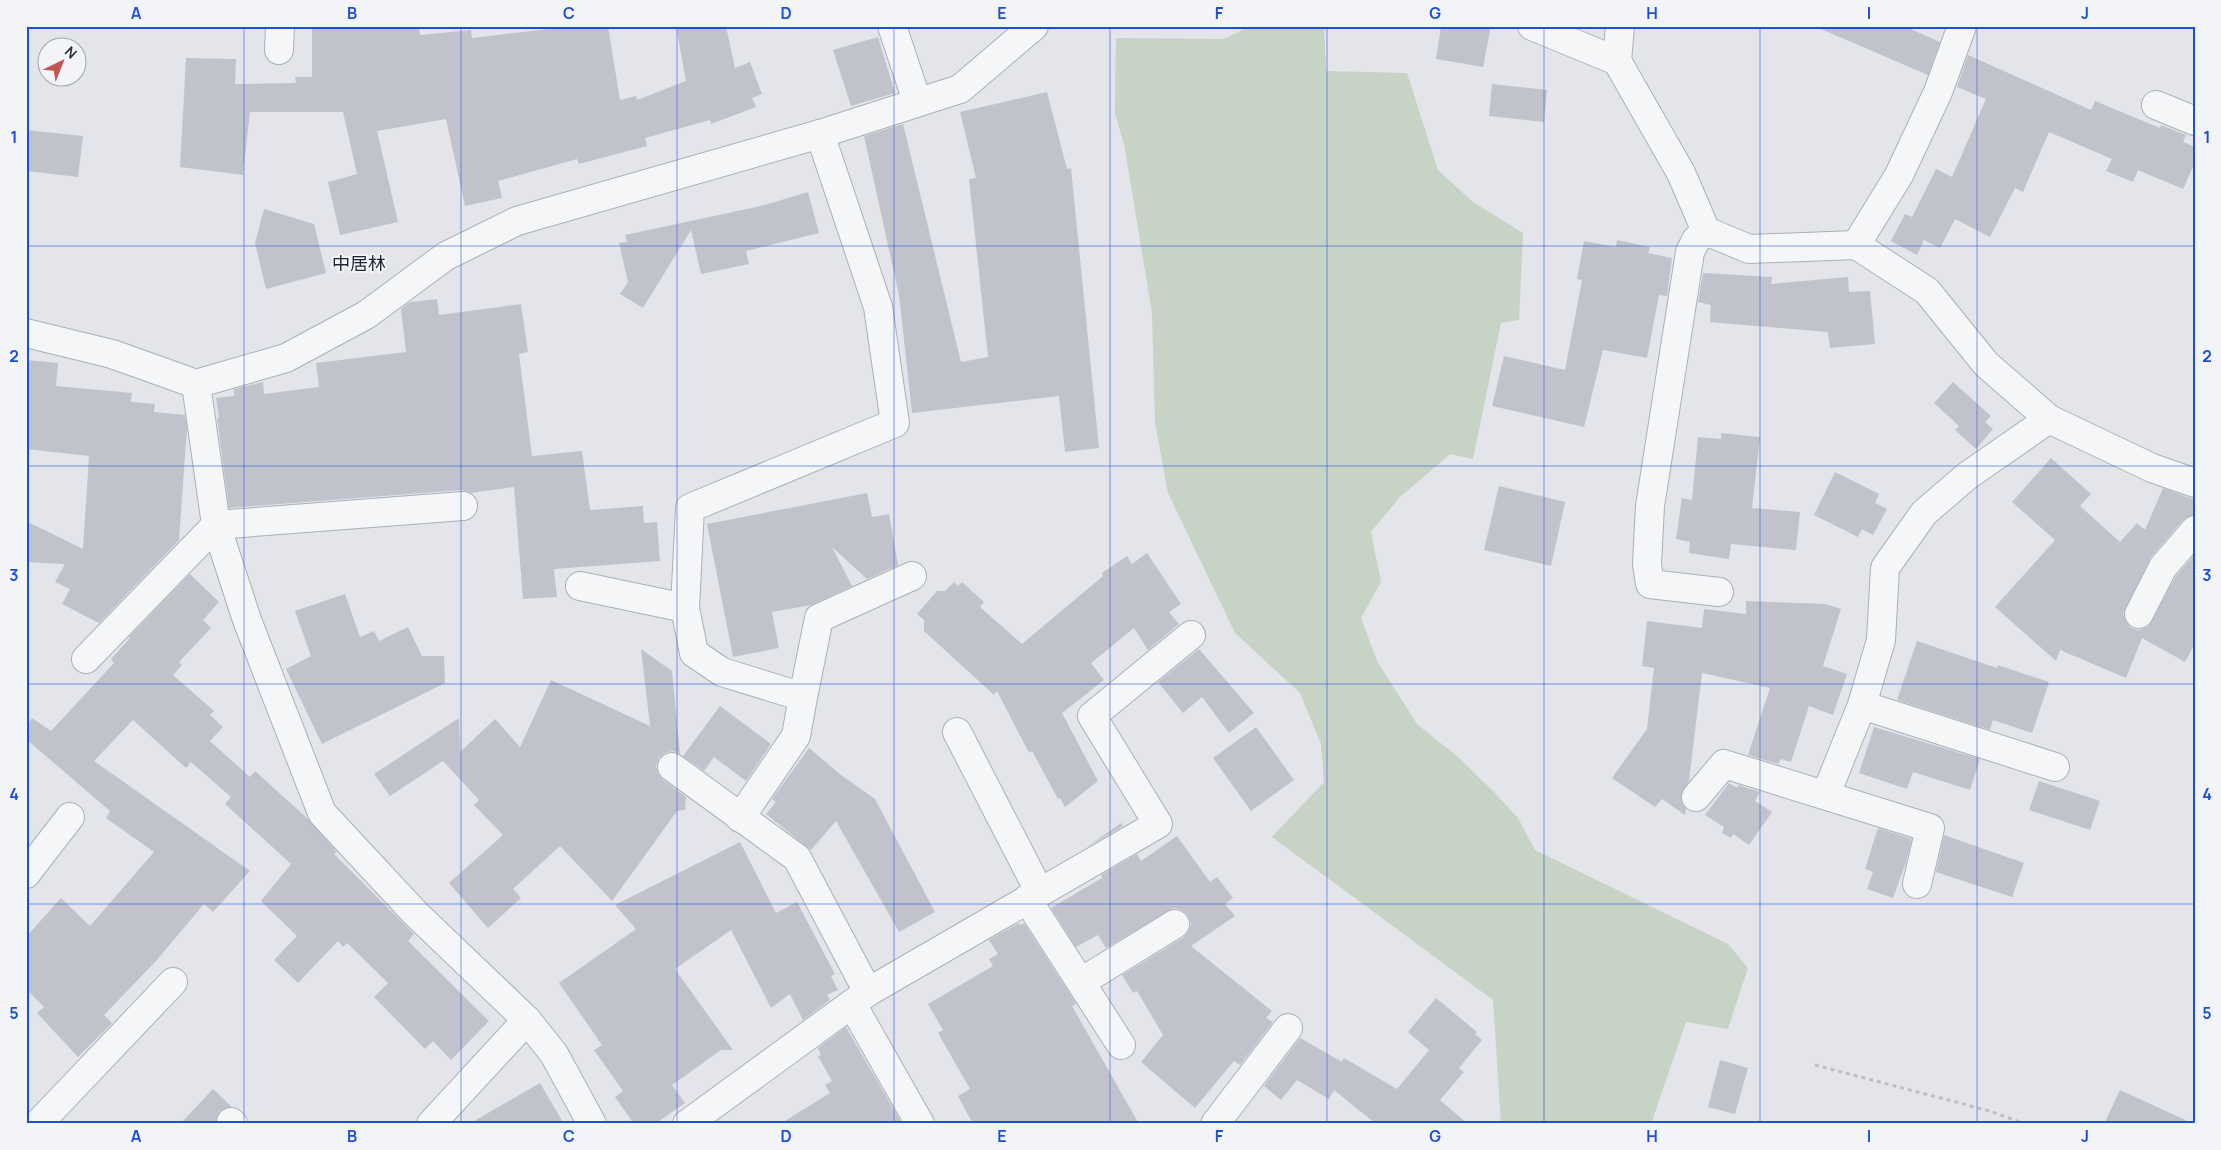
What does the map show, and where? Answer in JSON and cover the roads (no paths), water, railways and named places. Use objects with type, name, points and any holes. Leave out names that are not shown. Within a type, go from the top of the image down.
[{"type":"street","points":[[892,26],[918,101]]},
{"type":"street","points":[[26,333],[112,354],[196,384],[286,358],[366,315],[446,256],[517,221],[820,134],[960,89],[1034,26]]},
{"type":"street","points":[[1532,26],[1617,61]]},
{"type":"street","points":[[1620,26],[1617,61],[1681,173],[1706,231],[1749,249],[1856,246],[1927,291],[1986,364],[2049,419],[2152,468],[2195,483]]},
{"type":"street","points":[[1856,246],[1899,174],[1938,92],[1962,26]]},
{"type":"street","points":[[2156,105],[2195,120]]},
{"type":"street","points":[[803,697],[722,672],[694,653],[685,608],[690,508],[895,424],[878,307],[820,134]]},
{"type":"street","points":[[1706,231],[1696,240],[1690,252],[1650,506],[1647,564],[1650,584],[1719,592]]},
{"type":"street","points":[[196,384],[216,524],[247,620],[322,813],[416,914],[527,1020],[554,1054],[592,1124]]},
{"type":"street","points":[[1826,794],[1862,705],[1881,640],[1885,568],[1924,513],[1967,476],[2049,419]]},
{"type":"street","points":[[86,659],[216,524],[463,506]]},
{"type":"street","points":[[2138,614],[2163,567],[2195,530]]},
{"type":"street","points":[[740,818],[796,736],[819,618],[912,576]]},
{"type":"street","points":[[580,586],[685,608]]},
{"type":"street","points":[[687,1124],[860,998],[1033,895],[1158,824],[1092,716],[1191,635]]},
{"type":"street","points":[[1862,705],[2055,767]]},
{"type":"street","points":[[957,732],[1033,895],[1081,982],[1121,1045]]},
{"type":"street","points":[[1696,797],[1724,764],[1826,794],[1930,828],[1917,884]]},
{"type":"street","points":[[672,767],[797,858],[860,998],[920,1124]]},
{"type":"street","points":[[26,874],[70,817]]},
{"type":"street","points":[[1081,982],[1175,924]]},
{"type":"street","points":[[38,1124],[173,982]]},
{"type":"street","points":[[431,1124],[527,1020]]},
{"type":"street","points":[[1215,1124],[1288,1028]]},
{"type":"district","name":"中居林","points":[[359,263]]}]
